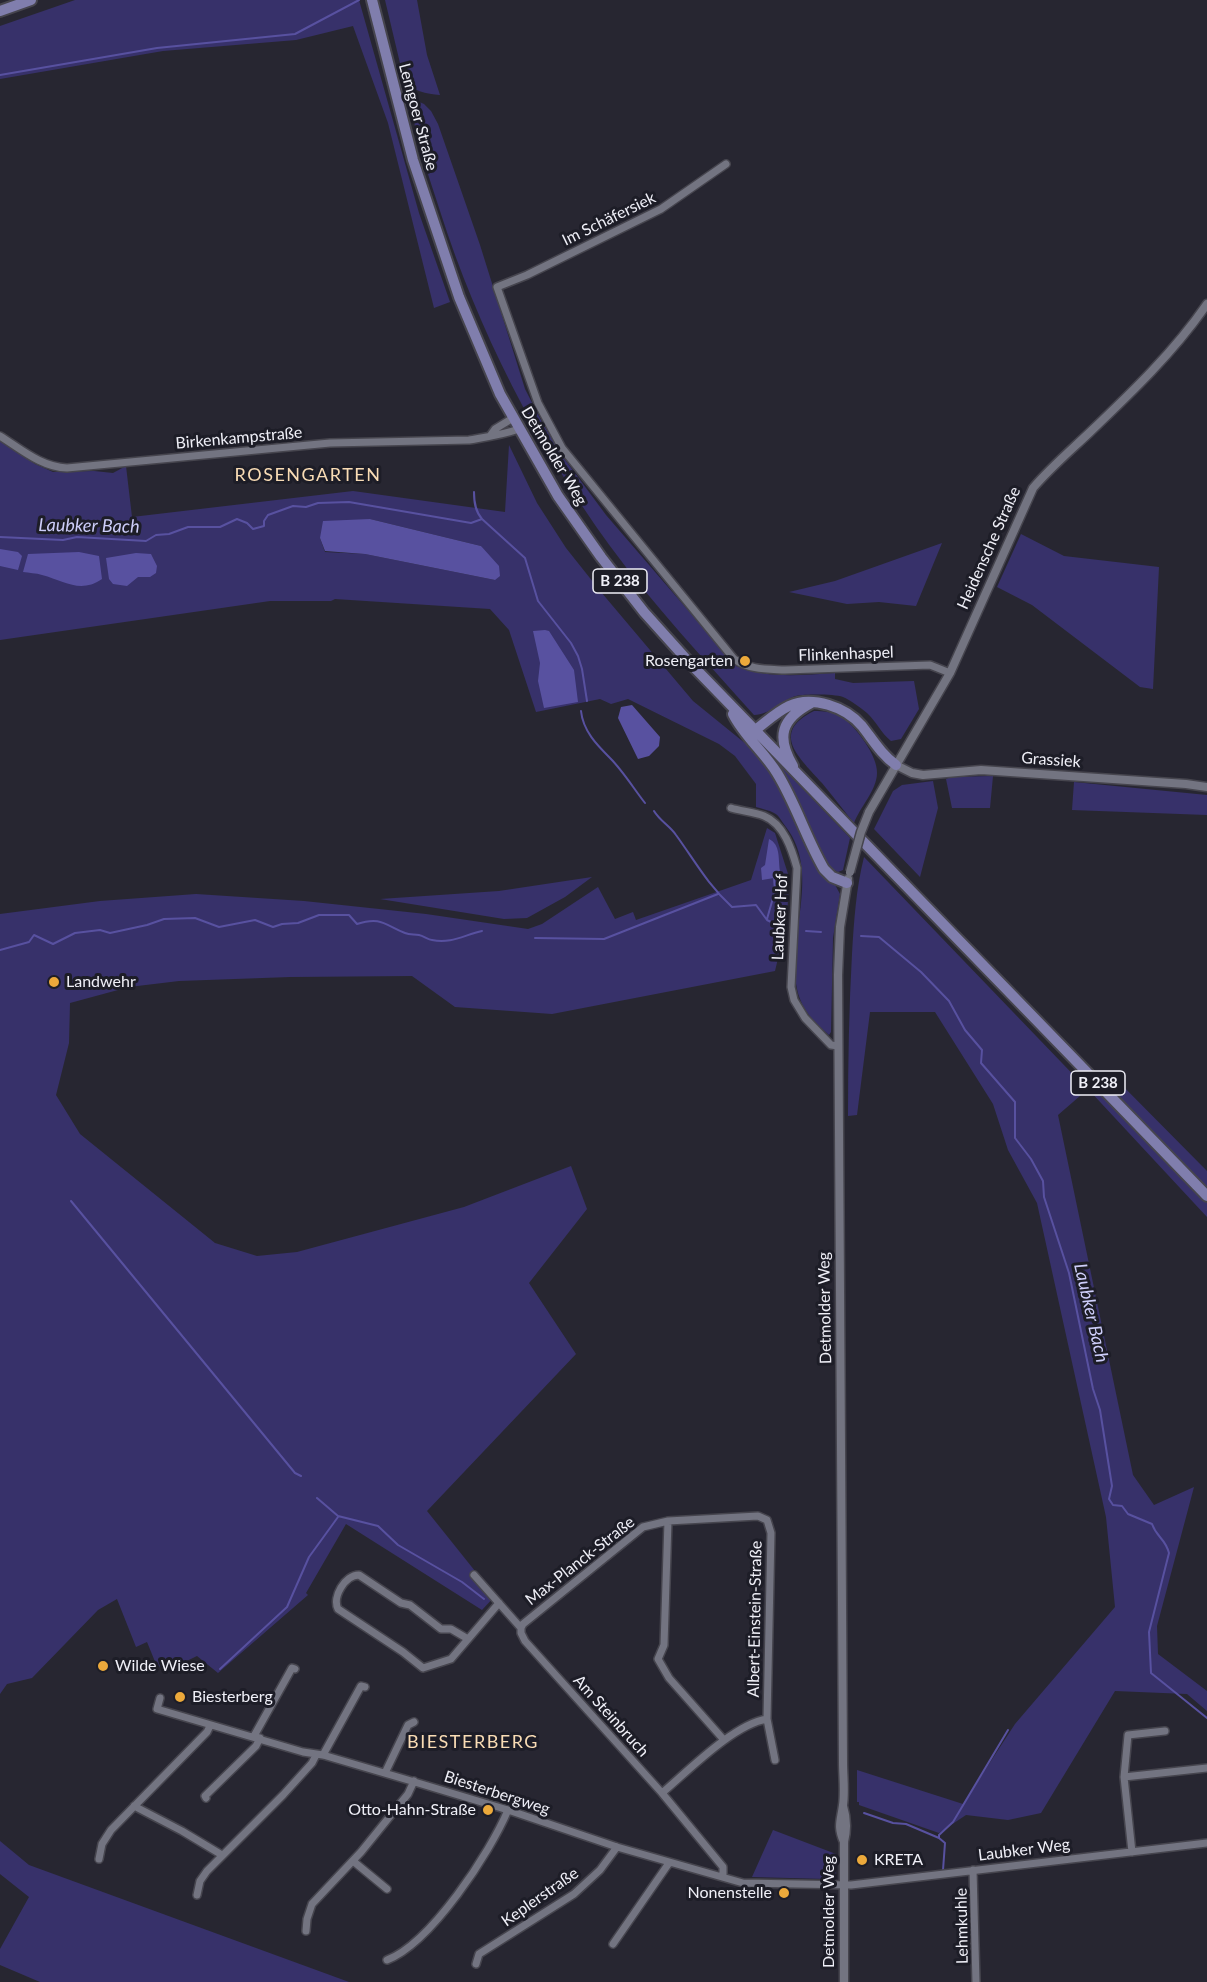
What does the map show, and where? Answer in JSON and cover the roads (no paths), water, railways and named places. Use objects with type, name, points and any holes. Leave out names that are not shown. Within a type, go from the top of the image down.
[{"type":"main road","points":[[0,11],[31,0]]},
{"type":"main road","name":"Lemgoer Straße","points":[[372,0],[413,160],[439,241]]},
{"type":"main road","name":"Detmolder Weg","points":[[439,241],[484,357],[513,418],[558,496],[644,612],[725,701]]},
{"type":"main road","name":"B 238","points":[[725,701],[1207,1196]]},
{"type":"main road","name":"B 238","points":[[725,701],[741,728],[765,755],[785,786],[824,869],[832,877],[848,878]]},
{"type":"main road","points":[[754,731],[796,703],[811,703],[835,708],[849,715],[861,726],[886,758],[896,765]]},
{"type":"main road","points":[[798,776],[784,747],[784,728],[789,718],[811,703]]},
{"type":"street","name":"Im Schäfersiek","points":[[497,287],[527,275],[661,209],[726,164]]},
{"type":"street","name":"Detmolder Weg","points":[[497,287],[538,403],[562,448],[734,658],[743,665]]},
{"type":"street","name":"Heidensche Straße","points":[[869,812],[950,673],[1033,488],[1051,467],[1140,383],[1188,331],[1207,304]]},
{"type":"street","name":"Birkenkampstraße","points":[[490,436],[495,429],[513,418]]},
{"type":"street","name":"Birkenkampstraße","points":[[0,436],[54,468],[67,468],[330,443],[469,441],[490,436],[497,437],[519,429]]},
{"type":"street","name":"Flinkenhaspel","points":[[743,665],[761,669],[785,670],[930,664],[950,673]]},
{"type":"street","name":"Grassiek","points":[[896,765],[912,773],[923,775],[981,770],[1207,788]]},
{"type":"street","name":"Laubker Hof","points":[[731,808],[765,816],[772,821],[786,838],[793,853],[797,868],[791,973],[794,1000],[805,1018],[831,1046],[838,1046]]},
{"type":"street","name":"Detmolder Weg","points":[[844,1982],[844,1842],[840,1833],[839,1820],[843,1806],[838,951],[848,878],[869,812]]},
{"type":"street","name":"Max-Planck-Straße","points":[[521,1628],[523,1624],[643,1527],[668,1521],[758,1516],[767,1520]]},
{"type":"street","name":"Albert-Einstein-Straße","points":[[767,1520],[771,1533],[767,1719],[775,1760]]},
{"type":"street","points":[[668,1521],[664,1645],[658,1659],[669,1678],[724,1740]]},
{"type":"street","points":[[468,1639],[451,1629],[441,1629],[410,1605],[401,1603],[359,1575],[352,1575],[346,1579],[336,1599],[338,1610],[403,1652],[420,1668],[451,1659],[499,1603]]},
{"type":"street","name":"Am Steinbruch","points":[[474,1575],[521,1628],[525,1641],[662,1793],[723,1867],[723,1877]]},
{"type":"street","points":[[206,1798],[205,1796],[256,1746],[257,1737],[292,1668],[295,1669]]},
{"type":"street","points":[[197,1895],[200,1881],[205,1874],[320,1755],[360,1686],[364,1687]]},
{"type":"street","name":"Biesterbergweg","points":[[160,1698],[157,1709],[210,1726],[414,1781],[669,1863],[743,1883],[844,1885]]},
{"type":"street","name":"Albert-Einstein-Straße","points":[[662,1793],[724,1740],[756,1721],[767,1719]]},
{"type":"street","points":[[385,1773],[408,1725],[414,1722]]},
{"type":"street","points":[[99,1859],[106,1837],[207,1732],[210,1726]]},
{"type":"street","points":[[1132,1851],[1124,1777],[1128,1736],[1165,1731]]},
{"type":"street","points":[[1124,1777],[1207,1768]]},
{"type":"street","points":[[306,1931],[312,1904],[353,1861],[408,1794],[414,1781]]},
{"type":"street","points":[[134,1806],[222,1855]]},
{"type":"street","points":[[387,1960],[411,1947],[433,1924],[487,1851],[508,1810]]},
{"type":"street","name":"Laubker Weg","points":[[844,1885],[1207,1843]]},
{"type":"street","name":"Keplerstraße","points":[[476,1964],[480,1954],[574,1894],[600,1870],[616,1847]]},
{"type":"street","points":[[353,1861],[387,1889]]},
{"type":"street","points":[[613,1944],[669,1863]]},
{"type":"street","name":"Lehmkuhle","points":[[973,1870],[976,1982]]},
{"type":"waterway","points":[[0,75],[157,48],[295,34],[359,0]]},
{"type":"waterway","points":[[474,492],[475,506],[482,519]]},
{"type":"waterway","name":"Laubker Bach","points":[[0,537],[63,540],[77,537],[146,541],[156,535],[169,534],[188,527],[220,527],[237,519],[247,523],[253,529],[264,526],[268,515],[293,506],[306,507],[318,503],[349,502],[471,523],[482,519],[525,558],[538,601],[571,643],[578,656],[587,701]]},
{"type":"waterway","name":"Laubker Bach","points":[[581,711],[591,737],[645,803]]},
{"type":"waterway","name":"Laubker Bach","points":[[654,811],[674,832],[708,881],[732,907],[756,905],[767,920],[785,929]]},
{"type":"waterway","points":[[767,919],[775,891],[774,878]]},
{"type":"waterway","points":[[535,938],[604,939],[718,894]]},
{"type":"waterway","points":[[0,950],[29,942],[34,935],[53,944],[75,933],[100,930],[110,933],[164,919],[195,918],[219,927],[255,920],[273,927],[298,923],[319,915],[349,915],[357,924],[377,921],[407,934],[439,941],[482,931]]},
{"type":"waterway","name":"Laubker Bach","points":[[806,931],[821,932]]},
{"type":"waterway","name":"Laubker Bach","points":[[861,936],[879,937],[921,972],[949,1001],[965,1030],[982,1050],[981,1063],[1015,1102],[1015,1138],[1031,1159],[1043,1181],[1044,1197],[1069,1273],[1093,1389],[1100,1410],[1112,1486],[1109,1499],[1113,1505],[1122,1506],[1128,1514],[1152,1524],[1169,1553],[1149,1632],[1151,1673],[1207,1718]]},
{"type":"waterway","points":[[71,1201],[295,1473],[301,1476]]},
{"type":"waterway","points":[[317,1498],[338,1516],[378,1526],[398,1545],[462,1582],[484,1599]]},
{"type":"waterway","points":[[220,1669],[287,1607],[309,1557],[338,1517]]},
{"type":"waterway","points":[[943,1870],[945,1843],[939,1835],[953,1822],[1008,1730]]},
{"type":"waterway","points":[[864,1813],[893,1823],[906,1824],[939,1838]]},
{"type":"place","name":"Rosengarten","points":[[745,661]]},
{"type":"place","name":"Landwehr","points":[[54,982]]},
{"type":"place","name":"Wilde Wiese","points":[[103,1666]]},
{"type":"place","name":"Biesterberg","points":[[180,1697]]},
{"type":"place","name":"Otto-Hahn-Straße","points":[[488,1810]]},
{"type":"place","name":"KRETA","points":[[862,1860]]},
{"type":"place","name":"Nonenstelle","points":[[784,1893]]},
{"type":"district","name":"ROSENGARTEN","points":[[308,475]]},
{"type":"district","name":"BIESTERBERG","points":[[473,1742]]}]
